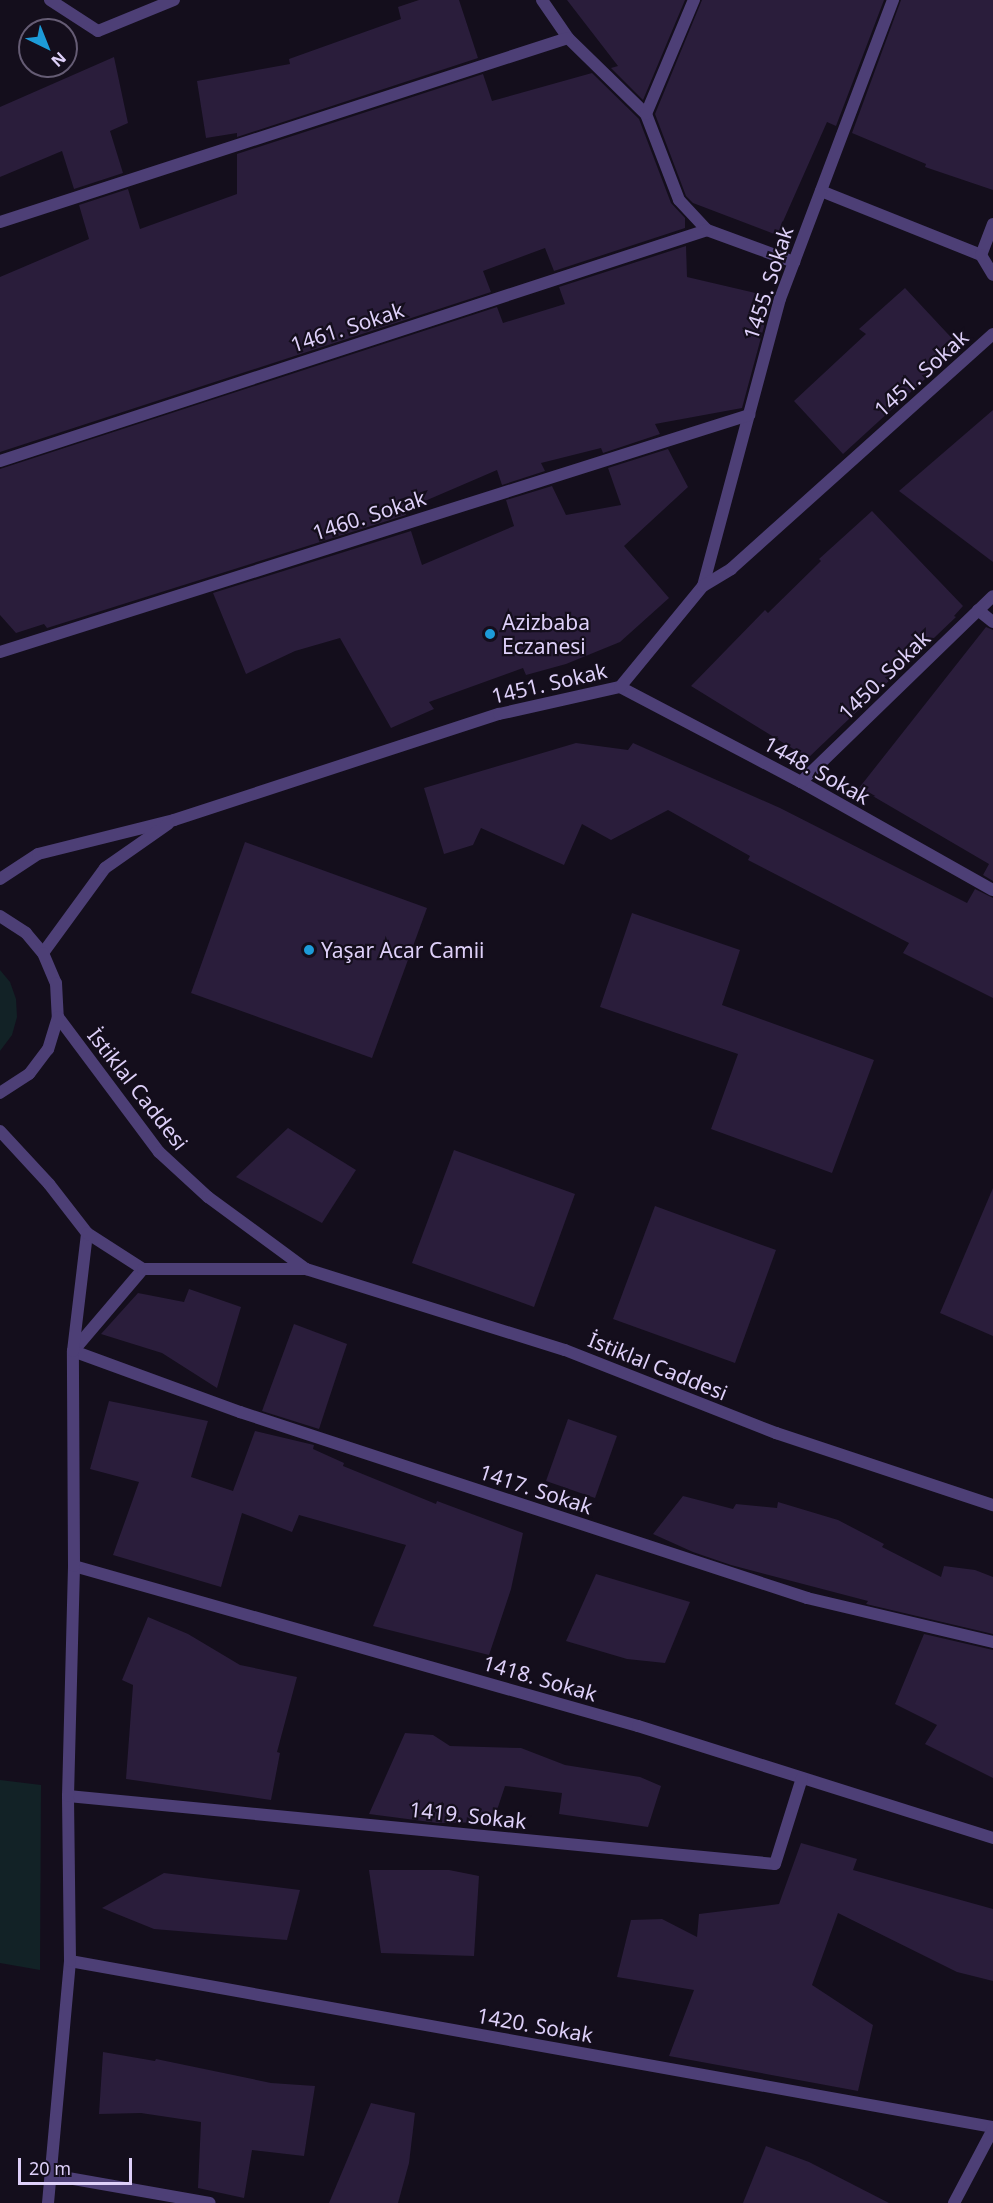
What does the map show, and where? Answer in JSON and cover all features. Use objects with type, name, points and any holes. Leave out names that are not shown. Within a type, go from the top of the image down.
[{"type":"street","points":[[50,0],[98,30],[174,0]]},
{"type":"street","points":[[542,0],[568,38],[646,114],[679,200],[707,230],[794,261]]},
{"type":"street","points":[[646,114],[694,0]]},
{"type":"street","name":"1455. Sokak","points":[[703,586],[780,299],[893,0]]},
{"type":"street","points":[[0,222],[568,38]]},
{"type":"street","points":[[821,191],[981,255],[993,275]]},
{"type":"street","points":[[981,255],[993,224]]},
{"type":"street","name":"1461. Sokak","points":[[0,461],[707,230]]},
{"type":"street","name":"1451. Sokak","points":[[0,879],[38,854],[174,820],[499,714],[620,687],[703,586],[732,569],[993,334]]},
{"type":"street","name":"1460. Sokak","points":[[0,652],[749,415]]},
{"type":"street","name":"1450. Sokak","points":[[801,782],[993,596]]},
{"type":"street","points":[[978,610],[993,622]]},
{"type":"street","name":"1448. Sokak","points":[[620,687],[801,782],[993,890]]},
{"type":"street","points":[[44,953],[105,868],[174,820]]},
{"type":"street","points":[[0,916],[26,933],[44,953],[56,983],[58,1017],[48,1049],[29,1074],[0,1093]]},
{"type":"street","name":"İstiklal Caddesi","points":[[58,1017],[159,1152],[208,1197],[306,1269]]},
{"type":"street","points":[[0,1131],[49,1184],[87,1233],[143,1269],[73,1351]]},
{"type":"street","points":[[48,2203],[70,1961],[68,1796],[74,1566],[73,1351],[87,1233]]},
{"type":"street","name":"İstiklal Caddesi","points":[[143,1269],[306,1269],[565,1350],[776,1433],[993,1505]]},
{"type":"street","name":"1417. Sokak","points":[[73,1351],[240,1412],[807,1598],[993,1642]]},
{"type":"street","name":"1418. Sokak","points":[[74,1566],[638,1726],[993,1838]]},
{"type":"street","name":"1419. Sokak","points":[[68,1796],[774,1864],[802,1778]]},
{"type":"street","name":"1420. Sokak","points":[[70,1961],[993,2128]]},
{"type":"street","points":[[954,2203],[993,2128]]},
{"type":"street","points":[[51,2175],[210,2203]]},
{"type":"shaded area","points":[[0,970],[10,982],[16,999],[17,1017],[12,1035],[0,1051]]},
{"type":"shaded area","points":[[0,1780],[41,1785],[40,1970],[0,1963]]},
{"type":"building","points":[[419,0],[459,0],[478,58],[237,137],[237,133],[206,138],[197,81],[290,64],[289,59],[401,19],[398,7]]},
{"type":"building","points":[[567,0],[685,0],[643,100],[611,68],[618,66]]},
{"type":"building","points":[[702,0],[884,0],[836,126],[827,122],[777,235],[693,203],[686,196],[655,114]]},
{"type":"building","points":[[901,0],[993,0],[993,190],[925,167],[926,164],[852,133]]},
{"type":"building","points":[[114,57],[128,123],[110,131],[123,173],[74,189],[62,151],[0,177],[0,107],[66,78],[78,78],[78,73]]},
{"type":"building","points":[[592,73],[639,119],[671,203],[685,218],[685,228],[554,271],[545,248],[483,271],[491,292],[0,452],[0,277],[89,239],[79,205],[128,189],[140,229],[237,194],[237,154],[483,74],[492,101]]},
{"type":"building","points":[[686,246],[687,277],[772,297],[742,408],[655,424],[660,434],[603,453],[601,448],[541,463],[545,471],[502,485],[497,470],[404,510],[406,515],[47,628],[44,624],[16,633],[0,615],[0,469],[497,307],[503,323],[565,304],[559,287]]},
{"type":"building","points":[[905,288],[960,347],[843,454],[794,401],[866,334],[859,329]]},
{"type":"building","points":[[993,410],[993,562],[899,491]]},
{"type":"building","points":[[668,449],[688,487],[624,546],[669,598],[620,642],[566,664],[526,675],[523,668],[429,702],[434,709],[391,728],[340,638],[295,651],[246,674],[213,593],[411,531],[422,565],[514,526],[506,500],[552,486],[566,515],[621,505],[608,468]]},
{"type":"building","points":[[872,511],[963,606],[954,616],[956,617],[808,758],[691,686],[765,610],[768,613],[821,561],[819,559]]},
{"type":"building","points":[[986,627],[993,630],[993,881],[983,875],[989,864],[859,788]]},
{"type":"building","points":[[576,743],[628,750],[633,743],[780,808],[967,903],[975,889],[993,898],[993,998],[903,953],[909,943],[748,860],[750,856],[668,810],[611,840],[582,824],[564,865],[481,828],[473,845],[444,854],[424,788]]},
{"type":"building","name":"Yaşar Acar Camii","points":[[245,842],[427,908],[372,1058],[191,993]]},
{"type":"building","points":[[632,913],[740,950],[722,1005],[874,1060],[832,1173],[711,1129],[738,1054],[600,1007]]},
{"type":"building","points":[[288,1128],[356,1170],[322,1223],[236,1177]]},
{"type":"building","points":[[454,1150],[575,1194],[534,1307],[412,1263]]},
{"type":"building","points":[[993,1188],[993,1336],[940,1313]]},
{"type":"building","points":[[655,1206],[776,1250],[735,1363],[613,1319]]},
{"type":"building","points":[[189,1289],[241,1307],[217,1388],[162,1353],[101,1334],[138,1293],[184,1302]]},
{"type":"building","points":[[294,1324],[347,1344],[319,1429],[262,1411]]},
{"type":"building","points":[[109,1401],[208,1421],[191,1477],[233,1491],[255,1431],[314,1445],[313,1449],[344,1463],[343,1466],[436,1504],[437,1501],[523,1533],[511,1589],[489,1655],[373,1626],[406,1545],[299,1515],[292,1532],[242,1513],[221,1587],[113,1555],[139,1482],[90,1469]]},
{"type":"building","points":[[568,1419],[617,1436],[595,1498],[546,1481]]},
{"type":"building","points":[[683,1496],[733,1509],[736,1504],[777,1508],[778,1502],[838,1520],[884,1544],[882,1547],[941,1577],[944,1566],[975,1570],[993,1577],[993,1634],[866,1604],[868,1601],[731,1565],[693,1552],[653,1534]]},
{"type":"building","points":[[596,1574],[690,1602],[665,1663],[627,1659],[566,1641]]},
{"type":"building","points":[[148,1617],[188,1634],[240,1665],[297,1677],[277,1752],[280,1753],[271,1800],[126,1779],[133,1685],[122,1680]]},
{"type":"building","points":[[924,1634],[993,1650],[993,1778],[925,1744],[937,1725],[895,1704]]},
{"type":"building","points":[[405,1733],[433,1735],[450,1746],[521,1748],[565,1765],[640,1777],[661,1786],[648,1827],[559,1814],[562,1793],[505,1786],[493,1822],[438,1823],[369,1814]]},
{"type":"building","points":[[801,1843],[857,1859],[853,1870],[993,1909],[993,1981],[957,1972],[838,1913],[812,1985],[873,2025],[858,2091],[669,2056],[694,1990],[617,1977],[631,1920],[662,1919],[697,1937],[699,1914],[779,1904]]},
{"type":"building","points":[[369,1870],[449,1870],[479,1876],[474,1956],[381,1953]]},
{"type":"building","points":[[164,1873],[300,1890],[287,1940],[154,1929],[102,1908]]},
{"type":"building","points":[[103,2052],[155,2061],[156,2059],[271,2083],[315,2086],[304,2156],[252,2150],[244,2198],[198,2188],[201,2122],[141,2113],[99,2114]]},
{"type":"building","points":[[371,2103],[415,2113],[409,2163],[398,2203],[329,2203]]},
{"type":"building","points":[[766,2146],[809,2162],[889,2203],[743,2203]]},
{"type":"place","name":"Azizbaba Eczanesi","points":[[490,634]]},
{"type":"place","name":"Yaşar Acar Camii","points":[[309,950]]}]
